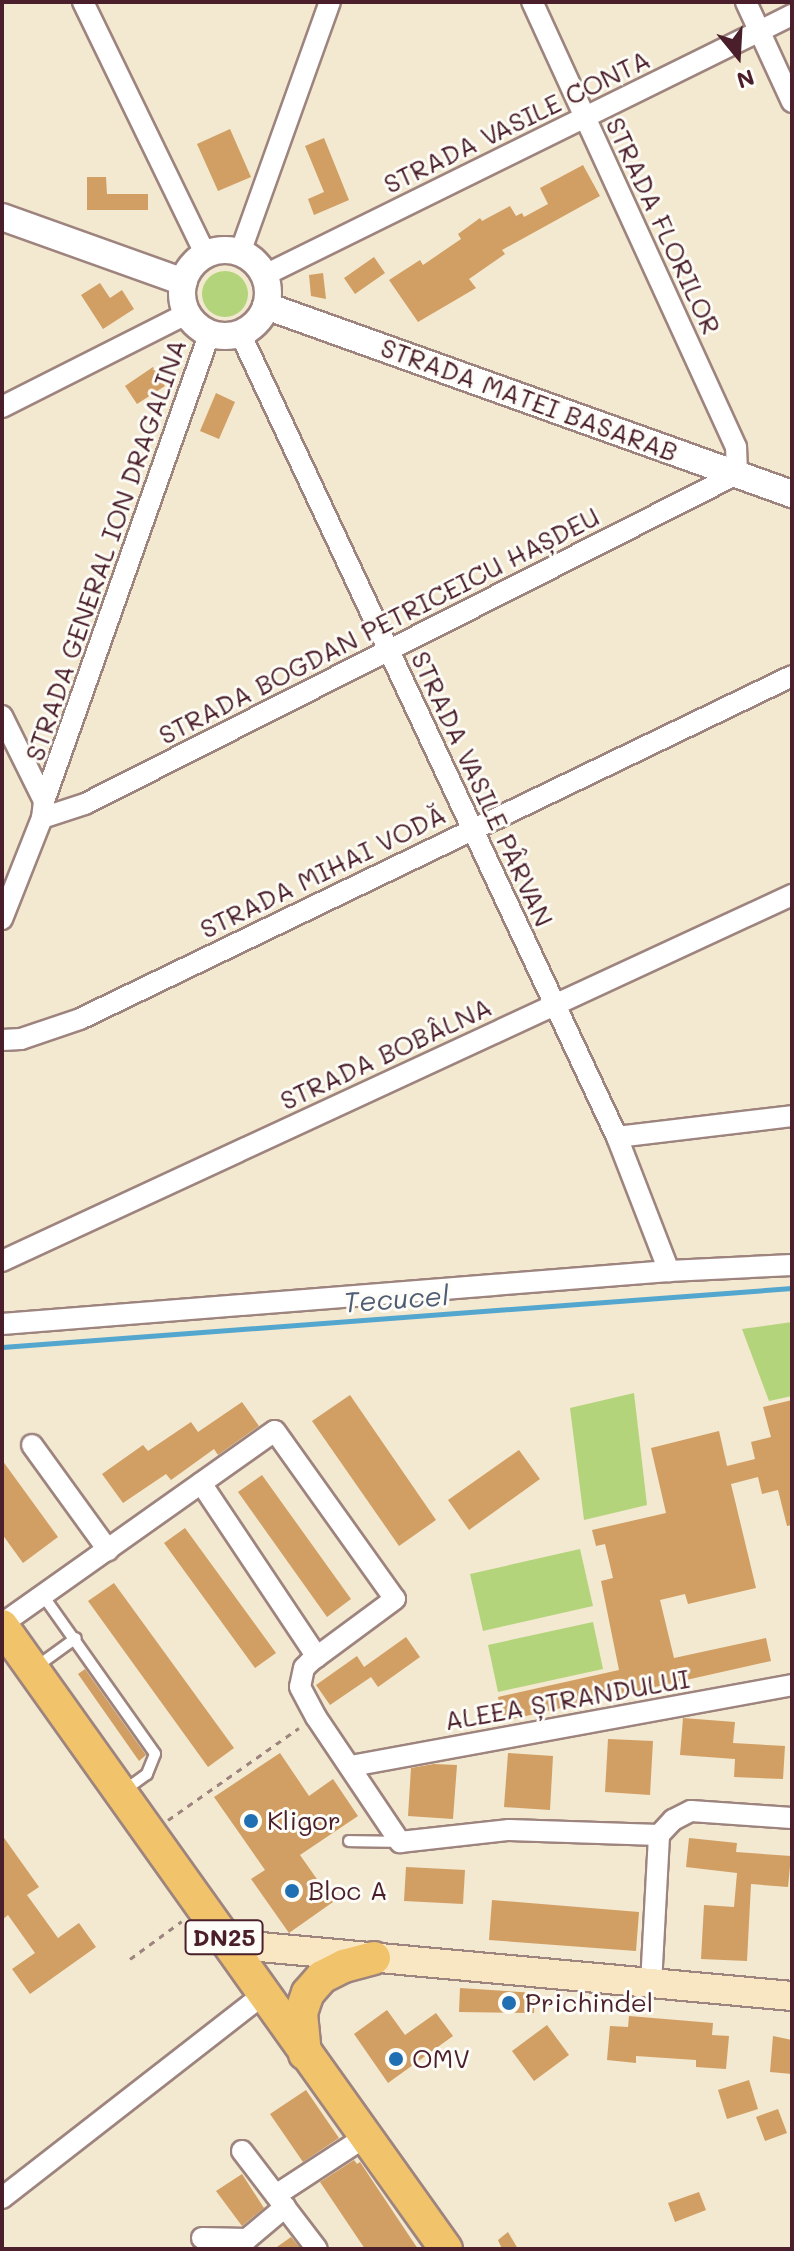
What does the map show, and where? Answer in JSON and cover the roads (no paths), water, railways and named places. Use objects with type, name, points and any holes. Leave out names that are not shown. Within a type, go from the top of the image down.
[{"type":"main road","name":"DN25","points":[[2,1625],[446,2249]]},
{"type":"main road","points":[[228,1944],[792,1996]]},
{"type":"main road","points":[[305,2054],[301,2013],[308,1993],[322,1977],[374,1958]]},
{"type":"street","points":[[83,2],[206,255]]},
{"type":"street","points":[[240,253],[330,2]]},
{"type":"street","name":"STRADA FLORILOR","points":[[532,2],[736,447],[737,474]]},
{"type":"street","points":[[746,2],[792,102]]},
{"type":"street","name":"STRADA VASILE CONTA","points":[[265,275],[792,15]]},
{"type":"street","points":[[2,217],[184,282]]},
{"type":"street","points":[[228,250],[240,253],[250,258],[265,275],[266,306],[256,323],[240,333],[210,333],[188,313],[184,303],[184,282],[189,271],[206,255],[228,250]]},
{"type":"street","name":"STRADA MATEI BASARAB","points":[[266,306],[792,494]]},
{"type":"street","points":[[2,407],[188,313]]},
{"type":"street","name":"STRADA GENERAL ION DRAGALINA","points":[[2,919],[210,333]]},
{"type":"street","name":"STRADA VASILE PÂRVAN","points":[[240,333],[617,1137],[669,1271]]},
{"type":"street","name":"STRADA BOGDAN PETRICEICU HAȘDEU","points":[[43,810],[85,804],[737,474]]},
{"type":"street","name":"STRADA MIHAI VODĂ","points":[[2,1040],[21,1039],[80,1019],[792,676]]},
{"type":"street","points":[[2,716],[43,810]]},
{"type":"street","name":"STRADA BOBÂLNA","points":[[2,1261],[792,895]]},
{"type":"street","points":[[617,1137],[792,1116]]},
{"type":"street","points":[[2,1324],[669,1271],[792,1265]]},
{"type":"street","points":[[2,1625],[275,1431],[395,1599],[304,1668],[300,1687],[316,1717],[400,1842],[509,1830],[659,1835]]},
{"type":"street","points":[[32,1445],[108,1550]]},
{"type":"street","points":[[201,1483],[317,1657]]},
{"type":"street","name":"ALEEA ȘTRANDULUI","points":[[351,1766],[792,1685]]},
{"type":"street","points":[[651,1984],[659,1835],[673,1820],[691,1811],[792,1818]]},
{"type":"street","points":[[2,2198],[263,1995]]},
{"type":"street","points":[[202,2238],[244,2244],[280,2201],[365,2137]]},
{"type":"street","points":[[242,2151],[317,2249]]},
{"type":"lane","points":[[44,1597],[76,1638],[155,1754],[147,1774],[122,1792]]},
{"type":"lane","points":[[33,1669],[76,1638]]},
{"type":"lane","points":[[349,1841],[400,1842]]},
{"type":"waterway","name":"Tecucel","points":[[2,1347],[792,1288]]},
{"type":"place","name":"Kligor","points":[[251,1821]]},
{"type":"place","name":"Bloc A","points":[[292,1891]]},
{"type":"place","name":"Prichindel","points":[[509,2003]]},
{"type":"place","name":"OMV","points":[[396,2059]]}]
